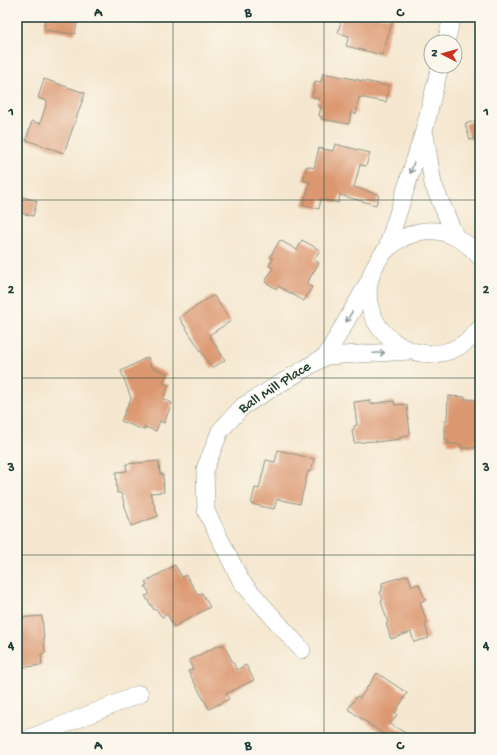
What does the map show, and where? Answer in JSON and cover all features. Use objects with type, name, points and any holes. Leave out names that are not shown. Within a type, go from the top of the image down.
[{"type":"street","points":[[448,34],[452,17]]},
{"type":"street","points":[[387,248],[424,131],[438,74]]},
{"type":"street","points":[[424,131],[433,184],[455,236]]},
{"type":"street","points":[[387,248],[398,240],[409,235],[433,231],[455,236],[465,242],[480,257]]},
{"type":"street","name":"Ball Mill Place","points":[[326,356],[368,283],[376,264],[387,248]]},
{"type":"street","points":[[368,283],[370,307],[381,330],[389,339],[410,351],[421,354],[445,353],[466,343],[480,328]]},
{"type":"street","points":[[456,348],[480,345]]},
{"type":"street","name":"Ball Mill Place","points":[[302,650],[241,581],[206,511],[205,468],[220,431],[243,406],[326,356],[410,351]]},
{"type":"street","points":[[30,738],[140,694]]},
{"type":"building","points":[[45,17],[78,17],[75,34],[44,30]]},
{"type":"building","points":[[342,17],[394,17],[382,55],[346,46],[349,36],[338,33]]},
{"type":"building","points":[[323,73],[389,86],[386,102],[359,97],[356,114],[351,112],[349,124],[321,119],[321,116],[319,116],[321,106],[318,106],[319,99],[312,97],[315,81],[321,82]]},
{"type":"building","points":[[44,79],[85,93],[64,153],[26,140],[32,121],[40,124],[47,101],[38,98]]},
{"type":"building","points":[[480,119],[480,137],[470,140],[465,124]]},
{"type":"building","points":[[335,144],[370,153],[366,166],[360,165],[354,187],[379,195],[376,205],[340,195],[338,203],[321,199],[319,209],[303,205],[310,182],[303,180],[307,166],[314,168],[319,148],[333,151]]},
{"type":"building","points":[[17,195],[37,201],[33,216],[17,212]]},
{"type":"building","points":[[280,240],[297,250],[302,240],[320,250],[314,260],[319,263],[306,284],[312,287],[304,301],[278,286],[277,289],[265,282],[273,268],[269,266],[273,258],[270,257]]},
{"type":"building","points":[[214,296],[231,321],[209,335],[225,360],[212,368],[180,317]]},
{"type":"building","points":[[148,357],[151,367],[167,373],[163,383],[169,385],[163,399],[172,403],[164,423],[160,421],[156,431],[145,427],[144,430],[121,421],[131,398],[121,371]]},
{"type":"building","points":[[448,396],[480,400],[480,448],[461,448],[461,444],[448,444],[448,440],[445,440],[445,421],[447,421]]},
{"type":"building","points":[[370,400],[370,404],[394,401],[395,405],[407,405],[409,436],[400,437],[400,439],[354,443],[352,430],[354,429],[354,426],[357,425],[354,402]]},
{"type":"building","points":[[278,450],[314,459],[311,472],[308,471],[300,504],[277,499],[274,509],[251,504],[255,488],[259,489],[266,460],[275,462]]},
{"type":"building","points":[[159,461],[160,474],[163,474],[164,492],[150,493],[158,516],[131,526],[121,493],[117,493],[116,472],[127,471],[126,464]]},
{"type":"building","points":[[175,565],[182,577],[186,575],[198,595],[202,593],[210,607],[174,627],[167,614],[163,617],[156,609],[154,610],[145,596],[150,594],[145,586],[147,585],[145,582]]},
{"type":"building","points":[[408,575],[412,586],[419,584],[425,600],[420,602],[427,623],[425,624],[429,638],[414,642],[411,632],[391,639],[386,624],[388,623],[381,601],[383,600],[380,592],[382,591],[382,583]]},
{"type":"building","points":[[42,616],[45,653],[41,654],[42,665],[18,668],[17,618]]},
{"type":"building","points":[[223,644],[237,670],[246,665],[254,680],[226,694],[229,699],[209,709],[188,671],[193,669],[189,662],[190,660]]},
{"type":"building","points":[[377,673],[407,693],[395,713],[397,715],[390,724],[414,738],[389,738],[348,709],[357,696],[360,698]]}]
